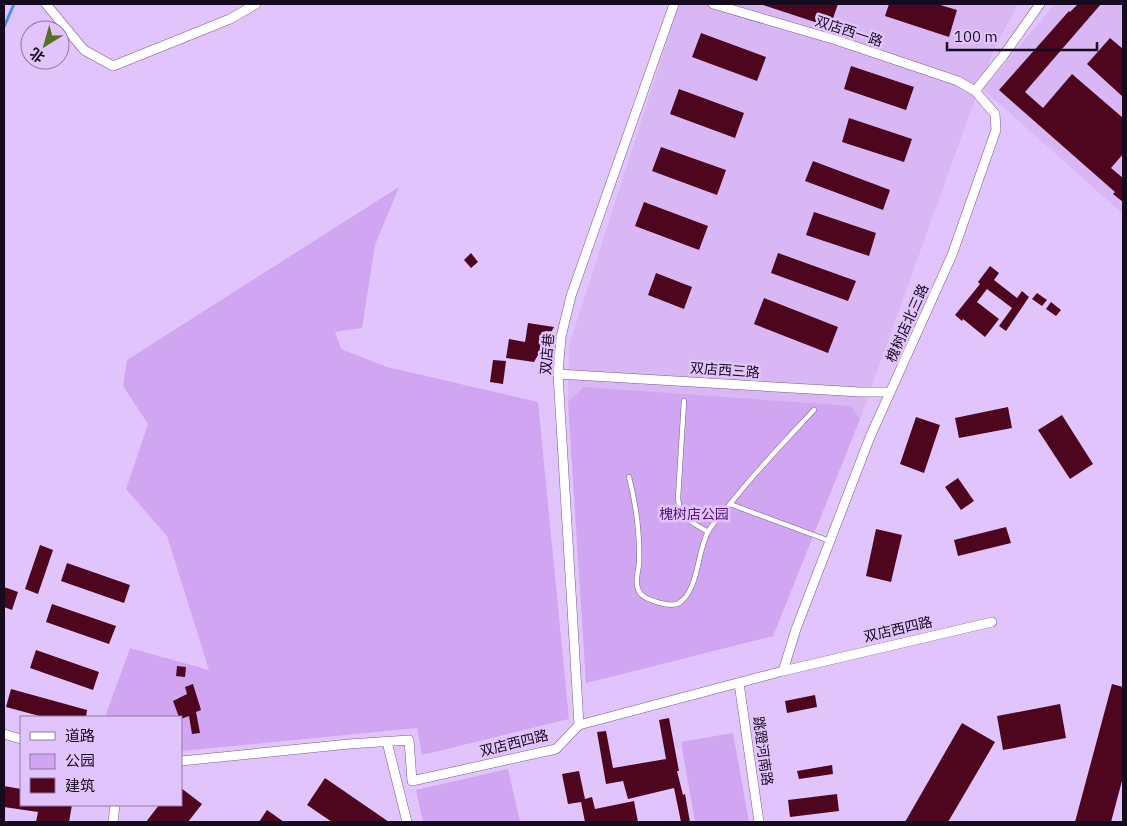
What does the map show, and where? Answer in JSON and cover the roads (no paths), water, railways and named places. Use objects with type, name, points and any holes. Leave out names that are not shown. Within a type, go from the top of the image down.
[{"type":"street","points":[[46,4],[84,50],[113,66],[230,19],[256,4]]},
{"type":"street","name":"双店巷","points":[[579,725],[558,374],[561,336],[571,296],[674,4]]},
{"type":"street","name":"双店西一路","points":[[713,4],[845,43],[958,82],[975,91]]},
{"type":"street","points":[[975,91],[1040,4]]},
{"type":"street","name":"槐树店北三路","points":[[783,671],[796,629],[870,437],[952,255],[996,130],[995,114],[975,91]]},
{"type":"street","name":"双店西三路","points":[[558,374],[860,392],[890,392]]},
{"type":"street","name":"双店西四路","points":[[182,761],[409,740],[412,781],[556,749],[579,725],[783,671],[992,622]]},
{"type":"street","name":"跳蹬河南路","points":[[739,683],[759,822]]},
{"type":"street","points":[[4,734],[20,739]]},
{"type":"street","points":[[387,742],[407,822]]},
{"type":"street","points":[[113,822],[115,806]]},
{"type":"lane","points":[[684,401],[678,509],[686,518],[708,532]]},
{"type":"lane","points":[[628,477],[637,525],[639,564],[637,588],[641,595],[649,600],[672,605],[679,603],[691,586],[708,532],[748,481],[814,410]]},
{"type":"lane","points":[[730,504],[830,541]]},
{"type":"waterway","points":[[4,27],[14,4]]},
{"type":"park label","name":"槐树店公园","points":[[694,514]]}]
